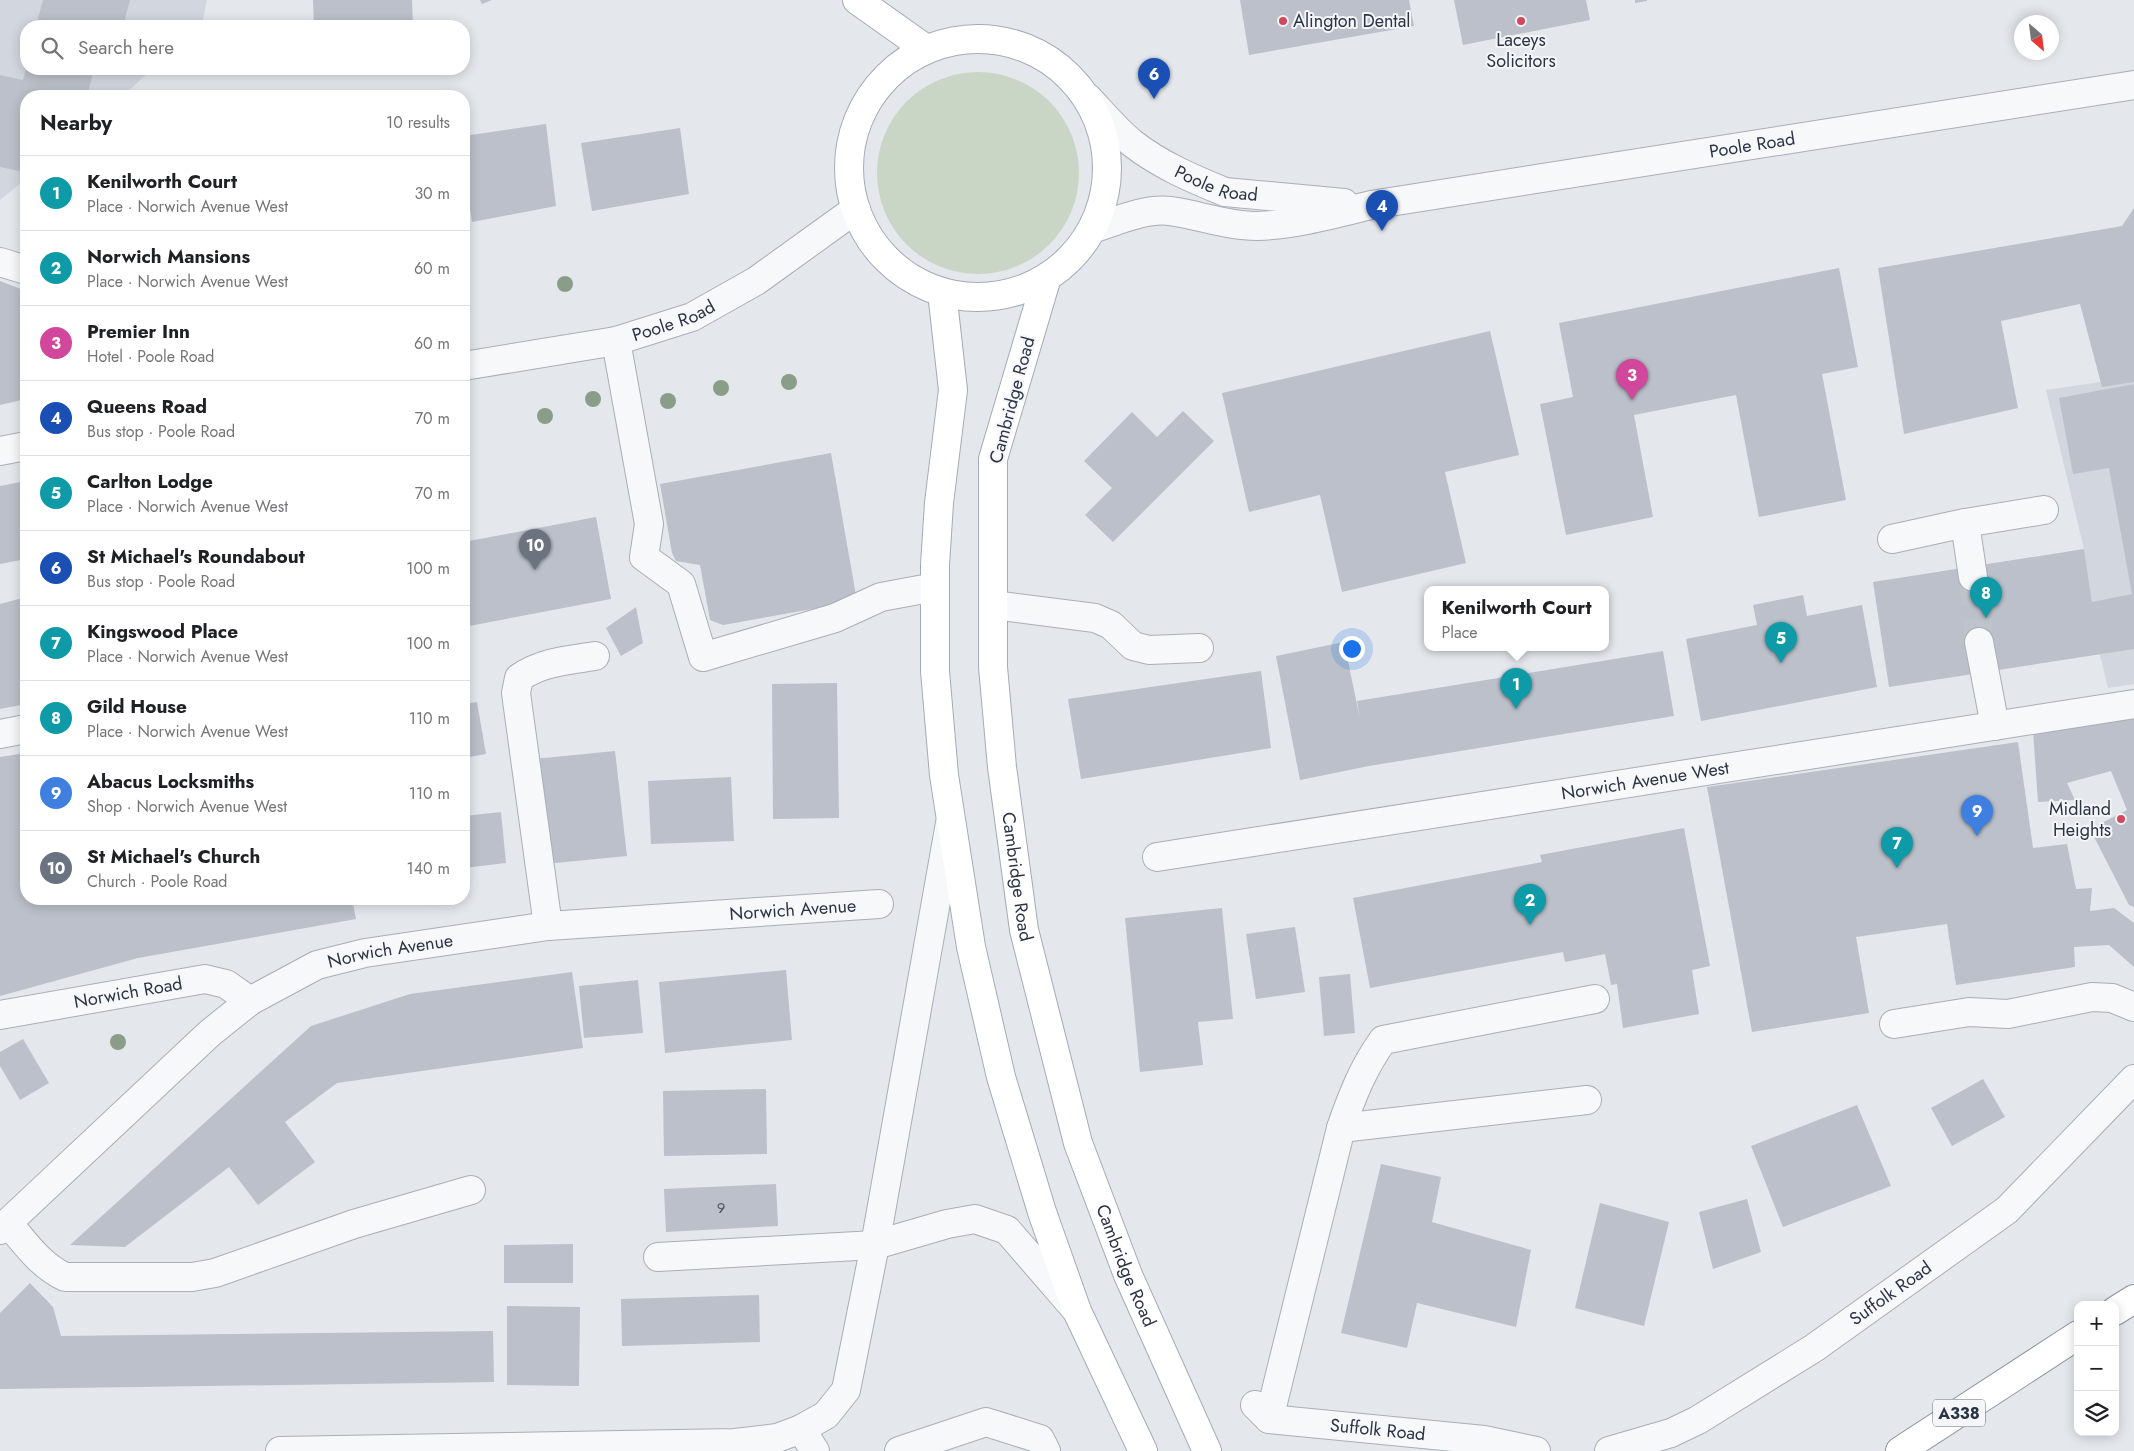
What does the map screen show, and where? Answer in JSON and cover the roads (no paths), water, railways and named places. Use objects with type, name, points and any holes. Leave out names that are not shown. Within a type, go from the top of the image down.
[{"type":"main road","points":[[857,0],[926,49]]},
{"type":"main road","points":[[988,39],[1016,44],[1039,53],[1057,64],[1075,82],[1088,98],[1101,126],[1108,160],[1106,190],[1102,206],[1092,229],[1073,256],[1047,277],[1020,290],[991,297],[971,297],[942,292],[917,282],[888,261],[871,240],[856,210],[850,188],[849,159],[852,138],[860,115],[872,93],[889,74],[908,59],[926,49],[946,42],[988,39]]},
{"type":"main road","name":"Cambridge Road","points":[[1047,277],[993,459],[991,522],[993,667],[1002,767],[1026,940],[1078,1143],[1128,1275],[1207,1451]]},
{"type":"main road","points":[[942,292],[953,390],[939,503],[935,587],[935,671],[944,775],[971,946],[1001,1077],[1042,1212],[1077,1311],[1143,1451]]},
{"type":"main road","points":[[2119,1308],[2134,1299]]},
{"type":"main road","name":"A338","points":[[1900,1451],[2074,1338]]},
{"type":"street","name":"Poole Road","points":[[1092,229],[1139,214],[1169,211],[1210,221],[1257,226],[1311,219],[1371,205],[2134,85]]},
{"type":"street","name":"Poole Road","points":[[1088,98],[1132,142],[1167,166],[1225,192],[1371,205]]},
{"type":"street","name":"Poole Road","points":[[470,365],[616,341],[692,317],[756,281],[856,210]]},
{"type":"street","points":[[0,262],[20,268]]},
{"type":"street","points":[[616,341],[649,524],[644,557],[681,584],[703,657],[835,618],[881,597],[935,587]]},
{"type":"street","points":[[0,451],[20,447]]},
{"type":"street","points":[[1892,539],[1965,523],[2044,510]]},
{"type":"street","points":[[1965,523],[1973,577]]},
{"type":"street","points":[[993,605],[1095,618],[1111,625],[1133,646],[1149,650],[1199,648]]},
{"type":"street","points":[[1979,642],[1995,726]]},
{"type":"street","points":[[548,926],[516,693],[519,678],[529,670],[551,663],[595,656]]},
{"type":"street","name":"Norwich Avenue West","points":[[1157,857],[2134,704]]},
{"type":"street","points":[[0,734],[20,730]]},
{"type":"street","points":[[280,1451],[562,1448],[735,1443],[777,1438],[808,1440],[846,1390],[875,1244],[951,816]]},
{"type":"street","name":"Norwich Avenue","points":[[4,1226],[210,1033],[250,1001],[317,965],[365,953],[548,926],[879,904]]},
{"type":"street","name":"Norwich Road","points":[[0,1015],[205,979],[226,984],[250,1001]]},
{"type":"street","points":[[1894,1024],[1968,1012],[2008,1014],[2092,997],[2112,998],[2134,1007]]},
{"type":"street","points":[[1587,1100],[1341,1128],[1368,1061],[1383,1040],[1595,999]]},
{"type":"street","name":"Suffolk Road","points":[[1609,1451],[1670,1433],[1698,1420],[1822,1342],[2007,1210],[2134,1079]]},
{"type":"street","name":"Suffolk Road","points":[[1341,1128],[1261,1411],[1484,1440],[1536,1451]]},
{"type":"street","points":[[4,1226],[51,1270],[65,1276],[192,1277],[215,1273],[354,1224],[471,1190]]},
{"type":"street","points":[[658,1258],[875,1244],[947,1224],[974,1220],[1007,1230],[1077,1311]]},
{"type":"street","points":[[899,1451],[986,1422],[1040,1439],[1046,1451]]},
{"type":"tunnel","points":[[1973,577],[1979,642]]},
{"type":"place","name":"Alington Dental","points":[[1283,21]]},
{"type":"place","name":"Laceys Solicitors","points":[[1521,21]]},
{"type":"place","name":"St Michael's Roundabout","points":[[1154,99]]},
{"type":"place","name":"Queens Road","points":[[1382,231]]},
{"type":"place","name":"Premier Inn","points":[[1632,400]]},
{"type":"place","name":"St Michael's Church","points":[[535,570]]},
{"type":"place","name":"Gild House","points":[[1986,618]]},
{"type":"place","name":"Carlton Lodge","points":[[1781,663]]},
{"type":"place","name":"Kenilworth Court","points":[[1516,709]]},
{"type":"place","name":"Midland Heights","points":[[2121,819]]},
{"type":"place","name":"Abacus Locksmiths","points":[[1977,836]]},
{"type":"place","name":"Kingswood Place","points":[[1897,868]]},
{"type":"place","name":"Norwich Mansions","points":[[1530,925]]}]
